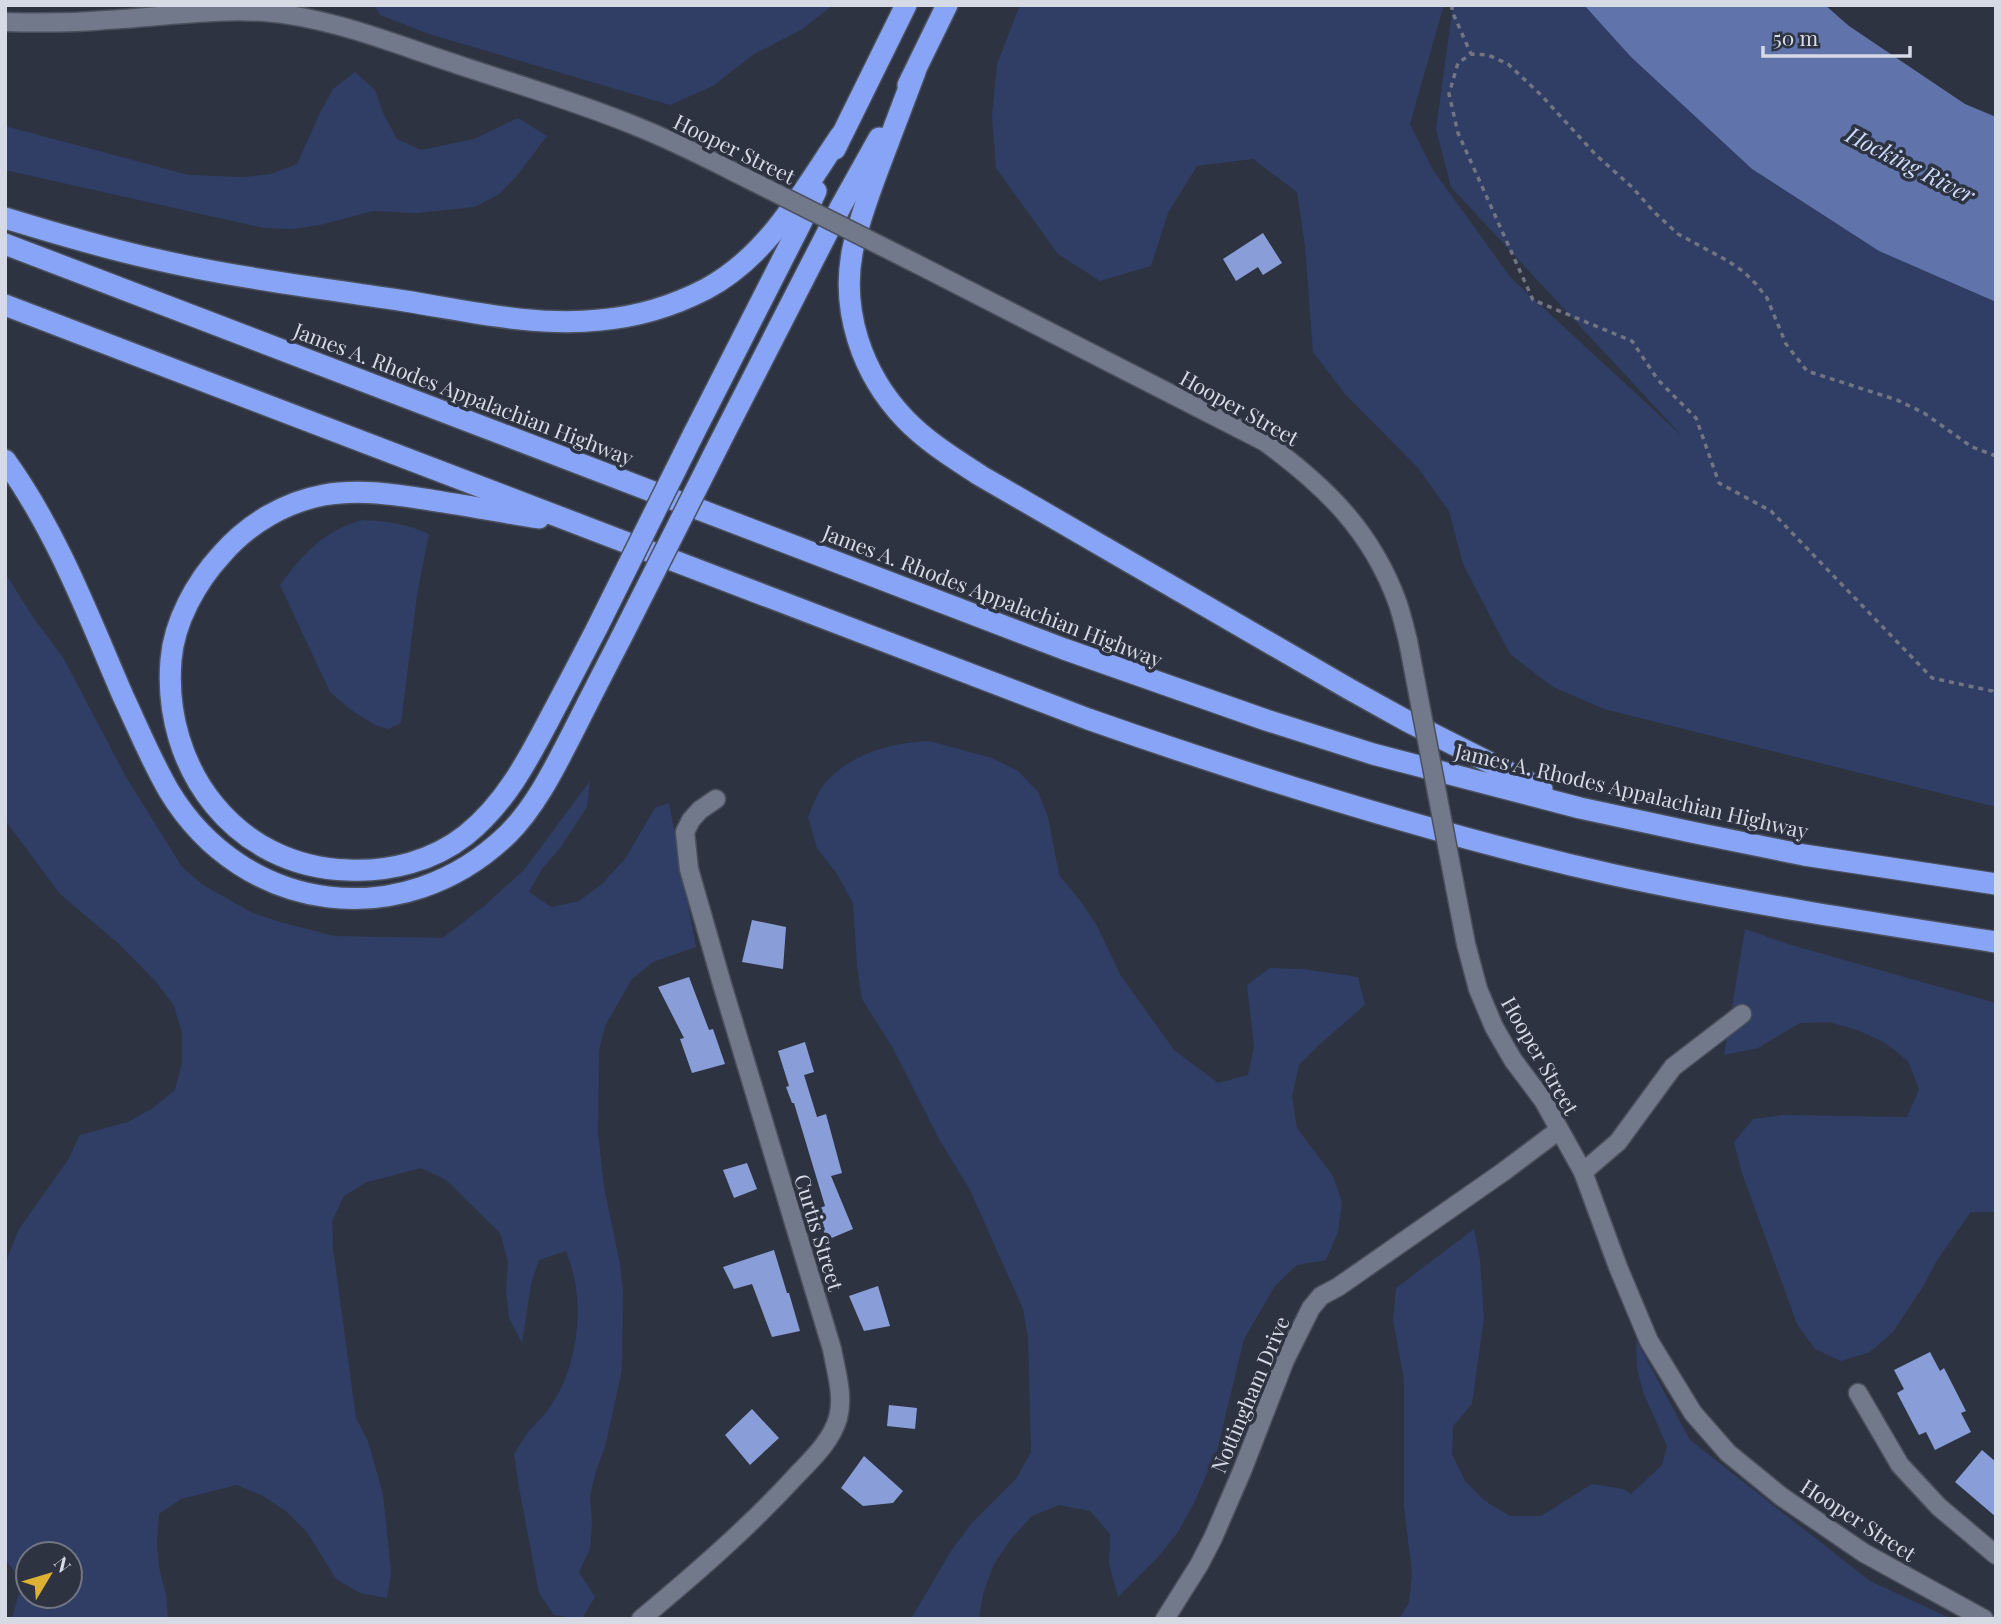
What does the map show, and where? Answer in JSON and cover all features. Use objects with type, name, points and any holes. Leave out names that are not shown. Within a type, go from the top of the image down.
[{"type":"highway","points":[[585,526],[393,494],[358,491],[323,495],[289,505],[260,520],[234,540],[211,566],[192,594],[178,628],[171,659],[171,699],[179,741],[194,778],[217,809],[245,835],[274,852],[304,864],[336,870],[371,871],[405,865],[435,854],[465,836],[490,813],[531,754],[597,628],[800,225],[841,135],[906,5]]},
{"type":"highway","points":[[5,460],[41,516],[63,559],[147,749],[170,792],[195,827],[228,857],[258,876],[296,891],[332,898],[371,899],[412,891],[446,879],[481,858],[510,832],[535,800],[554,768],[841,206],[915,72],[947,5]]},
{"type":"highway","points":[[915,72],[861,217],[852,250],[849,287],[854,328],[866,364],[884,395],[906,420],[939,448],[982,476],[1276,648],[1407,721],[1580,808]]},
{"type":"highway","points":[[5,219],[97,245],[212,271],[518,318],[599,321],[643,313],[678,302],[708,288],[738,267],[780,226],[841,135]]},
{"type":"highway","name":"James A. Rhodes Appalachian Highway","points":[[5,244],[1077,654],[1373,754],[1580,808],[1804,855],[1996,884]]},
{"type":"highway","points":[[5,305],[1088,719],[1229,768],[1385,816],[1623,876],[1824,915],[1996,942]]},
{"type":"street","name":"Hooper Street","points":[[5,22],[104,20],[244,11],[286,15],[319,21],[398,44],[587,108],[687,148],[1265,442],[1299,467],[1331,495],[1359,530],[1382,568],[1398,604],[1408,641],[1466,944],[1478,989],[1494,1027],[1513,1060],[1543,1100],[1583,1172],[1649,1341],[1693,1413],[1728,1453],[1782,1497],[1864,1553],[1984,1619]]},
{"type":"street","name":"Curtis Street","points":[[641,1619],[695,1575],[757,1518],[820,1451],[838,1419],[840,1392],[832,1349],[690,869],[685,832],[699,810],[716,799]]},
{"type":"street","points":[[1583,1172],[1618,1142],[1673,1067],[1742,1014]]},
{"type":"street","name":"Nottingham Drive","points":[[1165,1619],[1213,1538],[1285,1360],[1311,1308],[1321,1296],[1338,1287],[1503,1172],[1559,1130]]},
{"type":"street","points":[[1858,1393],[1900,1465],[1939,1507],[1996,1555]]},
{"type":"path","points":[[1452,5],[1452,11],[1471,54]]},
{"type":"path","points":[[1996,456],[1972,447],[1924,413],[1897,400],[1807,371],[1786,344],[1767,298],[1744,272],[1678,234],[1578,137],[1541,95],[1508,64],[1488,55],[1471,54],[1458,63],[1448,94],[1458,133],[1533,300],[1632,341],[1658,380],[1696,418],[1719,483],[1771,511],[1932,678],[1992,691],[1996,695]]},
{"type":"shaded area","points":[[374,5],[833,5],[801,30],[754,54],[713,86],[670,105],[429,34],[380,15]]},
{"type":"shaded area","points":[[1020,5],[1444,5],[1410,124],[1433,170],[1511,278],[1683,437],[1451,187],[1436,129],[1453,5],[1584,5],[1631,57],[1752,169],[1879,251],[1996,302],[1996,807],[1604,709],[1553,687],[1510,654],[1463,564],[1449,511],[1418,468],[1345,394],[1313,352],[1305,246],[1297,192],[1253,159],[1197,166],[1168,213],[1151,266],[1100,281],[1058,254],[996,168],[992,116],[997,64]]},
{"type":"shaded area","points":[[355,72],[375,90],[397,139],[421,150],[474,139],[518,118],[547,136],[516,177],[498,195],[474,207],[416,213],[373,211],[293,229],[264,228],[5,170],[5,126],[189,175],[244,177],[271,174],[297,164],[333,89]]},
{"type":"shaded area","points":[[363,520],[397,524],[429,534],[417,595],[401,723],[388,729],[375,725],[351,710],[330,692],[280,585],[297,563],[326,537],[349,524]]},
{"type":"shaded area","points":[[5,573],[64,659],[126,777],[182,867],[203,885],[253,913],[334,936],[443,938],[524,870],[590,781],[587,807],[560,848],[542,869],[529,892],[551,907],[579,901],[602,884],[625,859],[655,808],[669,803],[696,947],[653,962],[632,979],[605,1026],[599,1051],[598,1132],[604,1187],[623,1291],[622,1370],[605,1447],[590,1496],[590,1549],[579,1572],[595,1597],[582,1619],[554,1615],[539,1593],[514,1454],[556,1397],[570,1365],[578,1311],[574,1277],[566,1251],[539,1260],[531,1284],[522,1343],[509,1318],[506,1290],[508,1262],[500,1233],[446,1180],[421,1168],[367,1182],[344,1196],[332,1221],[333,1248],[356,1418],[368,1441],[383,1494],[391,1572],[387,1598],[360,1593],[336,1579],[307,1532],[287,1512],[263,1496],[237,1485],[181,1499],[159,1514],[159,1567],[166,1594],[168,1619],[12,1619],[14,1610],[84,1610],[84,1540],[14,1540],[14,1571],[5,1559],[5,1272],[8,1256],[19,1229],[68,1160],[80,1135],[128,1122],[153,1108],[175,1090],[182,1062],[182,1033],[174,1006],[157,983],[119,944],[60,894],[5,820]]},
{"type":"shaded area","points":[[929,741],[992,758],[1018,771],[1038,792],[1048,817],[1059,875],[1096,924],[1121,976],[1174,1050],[1218,1083],[1248,1075],[1254,1047],[1247,985],[1270,968],[1303,969],[1358,977],[1365,1005],[1299,1065],[1292,1097],[1297,1128],[1333,1176],[1342,1202],[1338,1232],[1326,1260],[1297,1265],[1275,1286],[1244,1339],[1217,1451],[1178,1532],[1158,1557],[1118,1597],[1109,1564],[1110,1534],[1090,1511],[1059,1505],[1032,1516],[1011,1539],[994,1564],[983,1594],[979,1619],[911,1619],[951,1551],[971,1524],[1016,1479],[1031,1452],[1028,1338],[1023,1309],[970,1190],[939,1139],[894,1050],[862,999],[853,903],[837,874],[817,848],[808,817],[822,787],[844,766],[870,752],[899,744]]},
{"type":"shaded area","points":[[1745,929],[1788,944],[1996,1003],[1996,1212],[1971,1212],[1937,1260],[1893,1332],[1870,1352],[1841,1361],[1815,1349],[1797,1324],[1742,1173],[1734,1142],[1753,1119],[1784,1115],[1907,1117],[1919,1089],[1908,1061],[1884,1042],[1829,1022],[1800,1023],[1758,1048],[1724,1055]]},
{"type":"shaded area","points":[[1474,1229],[1480,1260],[1484,1318],[1472,1404],[1453,1426],[1452,1454],[1465,1481],[1485,1501],[1510,1516],[1541,1516],[1592,1484],[1623,1489],[1631,1494],[1662,1465],[1667,1446],[1643,1392],[1637,1368],[1636,1340],[1690,1440],[1870,1581],[1952,1619],[1399,1619],[1409,1603],[1412,1573],[1404,1507],[1404,1380],[1393,1320],[1396,1288]]},
{"type":"water","name":"Hocking River","points":[[1584,5],[1825,5],[1849,26],[1965,104],[1996,117],[1996,302],[1879,251],[1752,169],[1631,57]]},
{"type":"building","points":[[1263,233],[1282,263],[1263,275],[1258,267],[1236,281],[1223,259]]},
{"type":"building","points":[[752,920],[786,927],[783,969],[742,962]]},
{"type":"building","points":[[689,977],[709,1030],[713,1029],[725,1064],[692,1073],[680,1039],[684,1038],[658,987]]},
{"type":"building","points":[[805,1042],[814,1072],[804,1075],[817,1117],[826,1114],[842,1173],[831,1176],[853,1229],[827,1240],[815,1210],[825,1206],[794,1103],[786,1087],[789,1086],[778,1051]]},
{"type":"building","points":[[747,1163],[757,1189],[734,1198],[723,1170]]},
{"type":"building","points":[[774,1250],[800,1331],[772,1337],[752,1284],[734,1289],[723,1267]]},
{"type":"building","points":[[878,1286],[890,1326],[864,1331],[849,1296]]},
{"type":"building","points":[[1930,1352],[1940,1371],[1944,1368],[1966,1411],[1961,1413],[1971,1432],[1935,1450],[1926,1432],[1919,1435],[1897,1393],[1904,1389],[1894,1370]]},
{"type":"building","points":[[889,1405],[917,1408],[915,1429],[887,1426]]},
{"type":"building","points":[[752,1409],[779,1438],[750,1465],[725,1435]]},
{"type":"building","points":[[1982,1450],[1996,1462],[1996,1517],[1955,1482]]},
{"type":"building","points":[[864,1456],[903,1491],[893,1503],[863,1506],[841,1488]]}]
